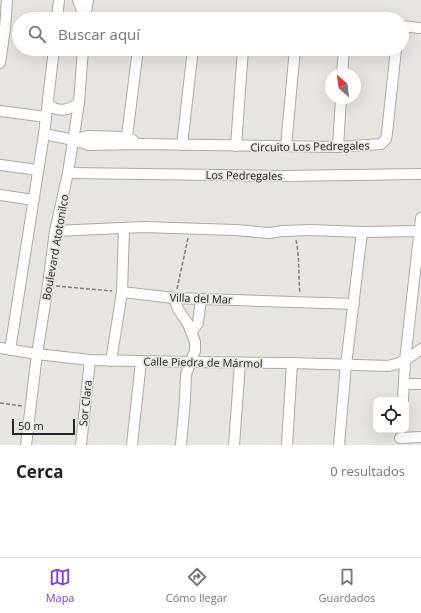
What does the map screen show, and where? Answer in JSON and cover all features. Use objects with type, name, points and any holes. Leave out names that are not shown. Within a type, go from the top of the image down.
[{"type":"street","points":[[0,63],[2,29],[7,0]]},
{"type":"street","points":[[58,12],[60,0]]},
{"type":"street","points":[[78,0],[83,12]]},
{"type":"street","points":[[86,12],[88,0]]},
{"type":"street","points":[[409,27],[419,28]]},
{"type":"street","points":[[5,349],[44,134],[53,56]]},
{"type":"street","name":"Boulevard Atotonilco","points":[[26,445],[36,354],[48,285],[55,231],[68,174],[80,103],[83,56]]},
{"type":"street","points":[[127,141],[137,56]]},
{"type":"street","points":[[182,145],[192,56]]},
{"type":"street","points":[[236,146],[242,56]]},
{"type":"street","points":[[286,146],[294,56]]},
{"type":"street","points":[[342,68],[343,56]]},
{"type":"street","name":"Circuito Los Pedregales","points":[[44,134],[74,140],[89,145],[127,141],[142,144],[236,146],[338,147],[377,145],[384,142],[386,139],[395,56]]},
{"type":"street","points":[[48,103],[51,107],[57,110],[64,110],[80,103]]},
{"type":"street","points":[[338,147],[341,104]]},
{"type":"street","points":[[0,111],[46,116]]},
{"type":"street","points":[[0,165],[38,170]]},
{"type":"street","name":"Los Pedregales","points":[[68,174],[276,176],[421,174]]},
{"type":"street","points":[[0,194],[33,200]]},
{"type":"street","points":[[403,397],[405,361],[421,218]]},
{"type":"street","points":[[55,231],[143,227],[235,230],[269,233],[295,231],[420,231]]},
{"type":"street","points":[[111,361],[122,292],[124,228]]},
{"type":"street","points":[[339,445],[346,365],[362,232]]},
{"type":"street","name":"Villa del Mar","points":[[122,292],[174,298],[354,304]]},
{"type":"street","points":[[174,298],[178,309],[192,331],[195,342],[195,351],[186,374],[186,400],[181,445]]},
{"type":"street","points":[[192,331],[198,323],[201,299]]},
{"type":"street","name":"Calle Piedra de Mármol","points":[[5,349],[36,354],[111,361],[292,363],[388,366],[396,365],[405,361],[421,350]]},
{"type":"street","name":"Sor Clara","points":[[81,445],[90,360]]},
{"type":"street","points":[[132,445],[141,361]]},
{"type":"street","points":[[234,445],[240,363]]},
{"type":"street","points":[[287,445],[292,363]]},
{"type":"street","points":[[404,384],[421,384]]},
{"type":"street","points":[[400,438],[421,437]]},
{"type":"path","points":[[174,298],[190,229]]},
{"type":"path","points":[[295,231],[302,302]]},
{"type":"path","points":[[48,285],[122,292]]},
{"type":"path","points":[[0,403],[29,407]]}]
